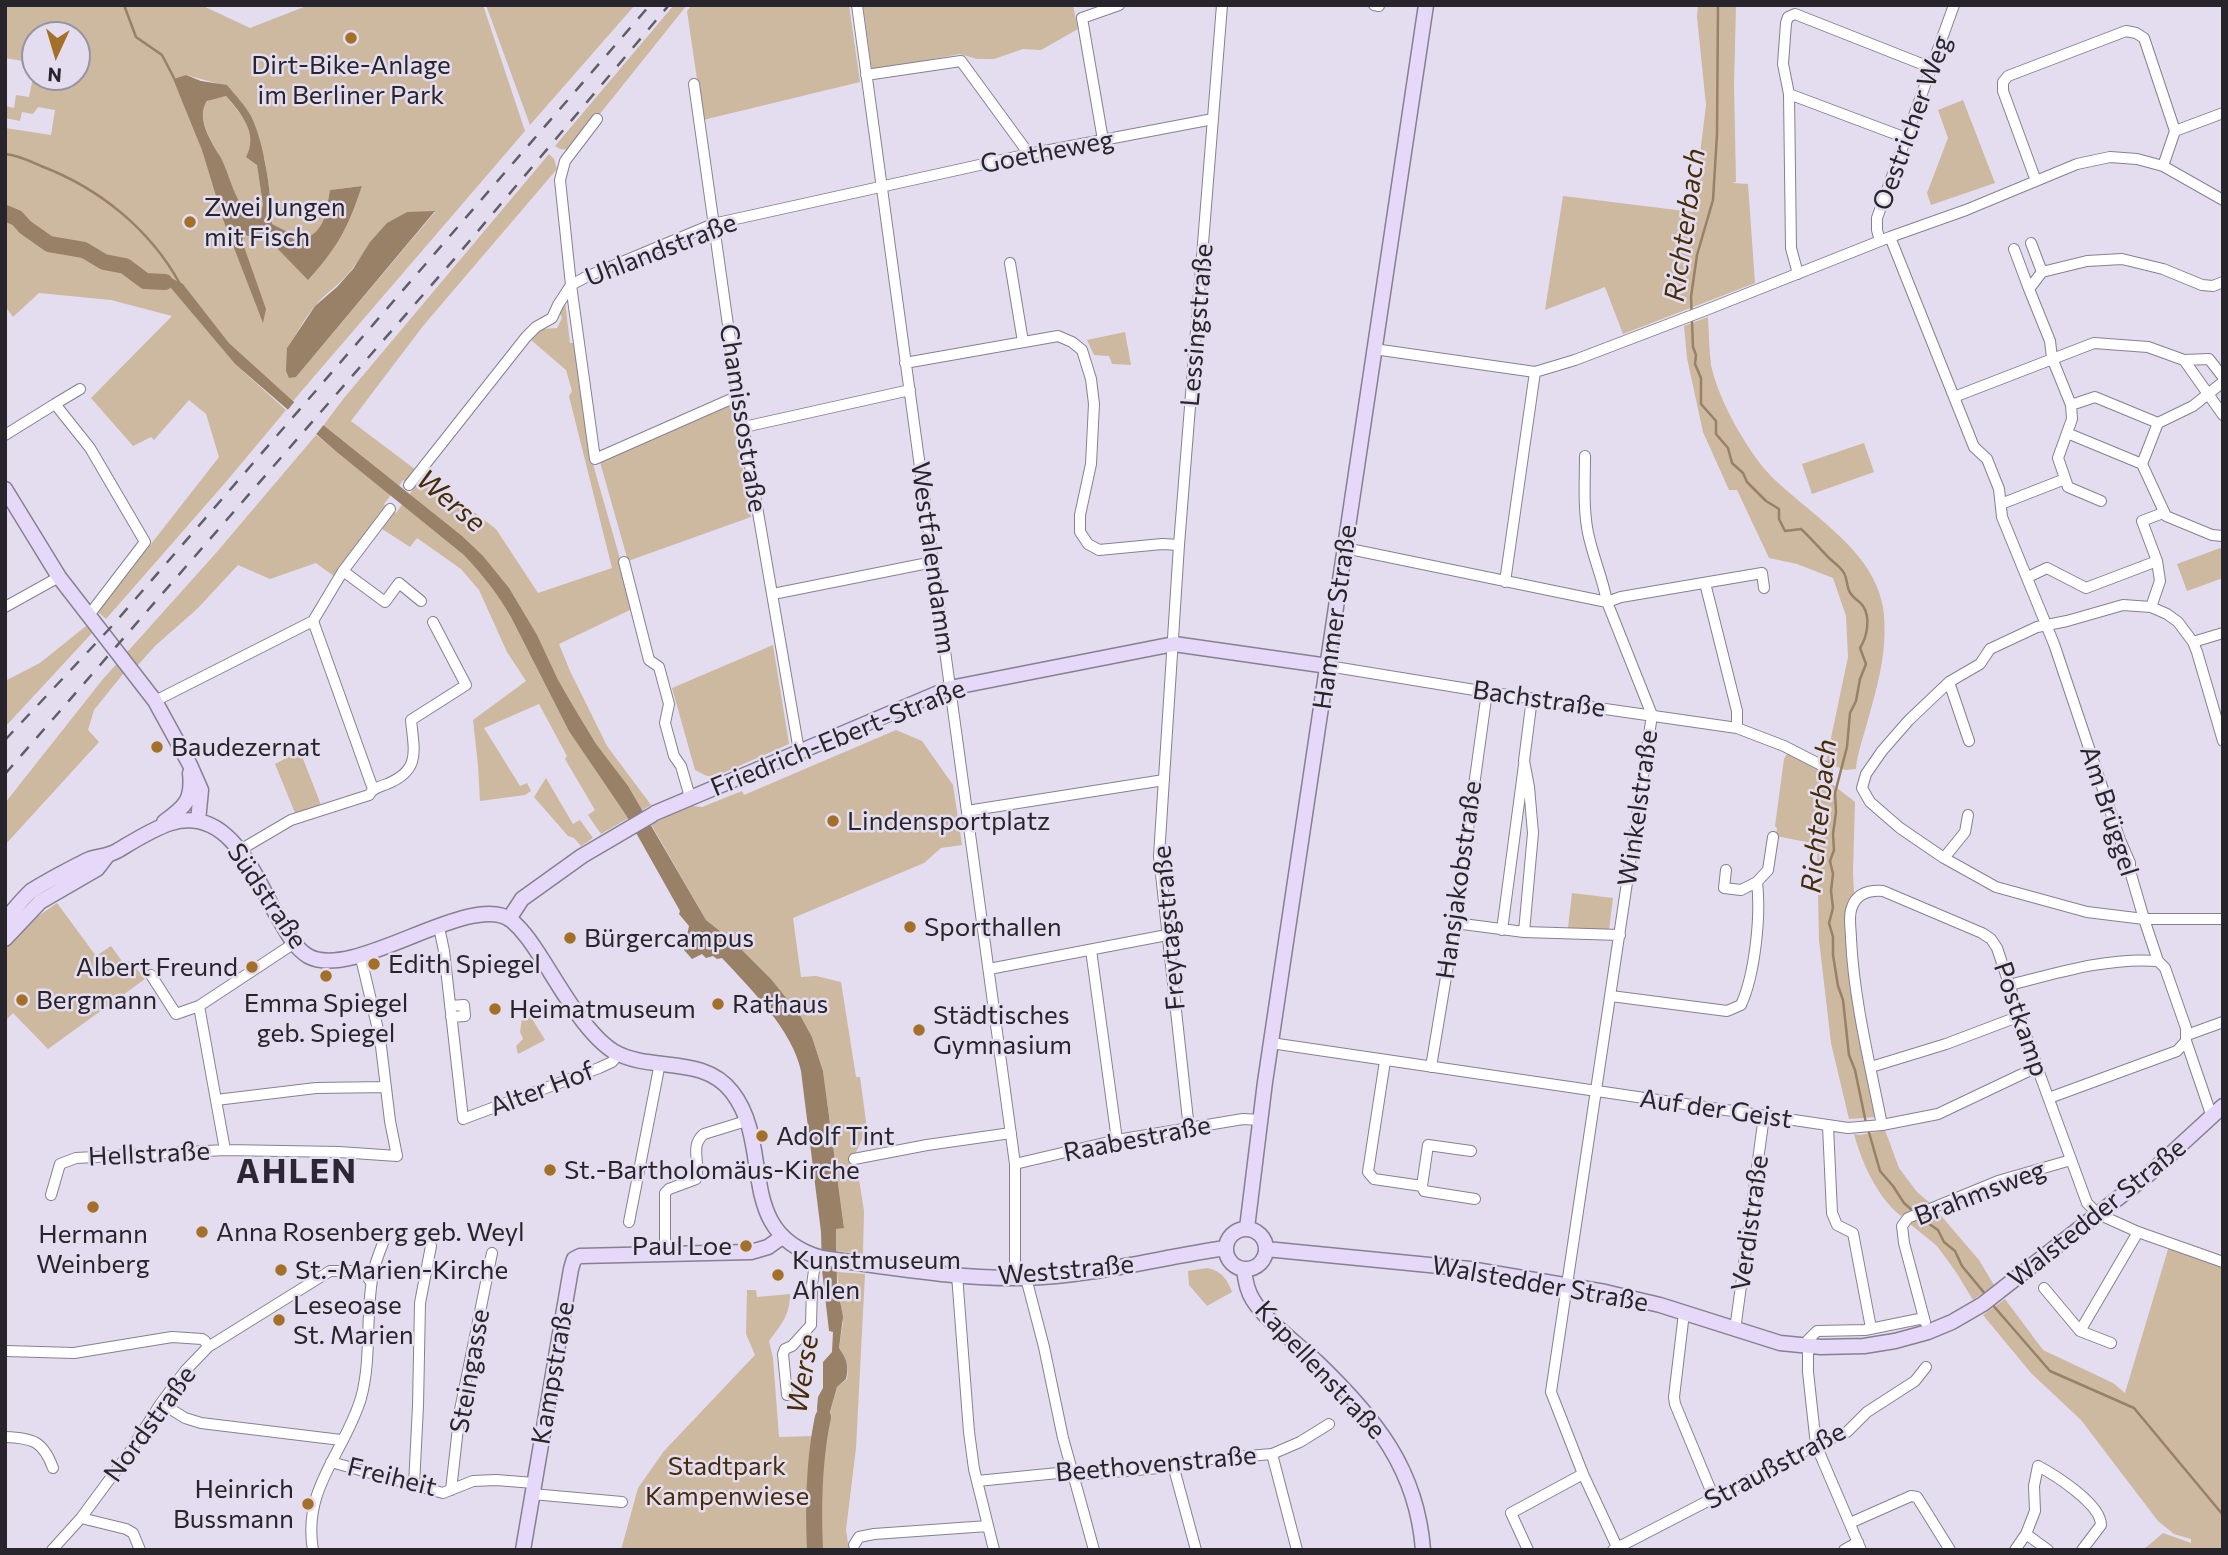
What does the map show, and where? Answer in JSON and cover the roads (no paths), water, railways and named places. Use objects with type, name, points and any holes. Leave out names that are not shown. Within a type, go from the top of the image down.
[{"type":"street","name":"Westfalendamm","points":[[857,5],[1015,1164],[1020,1278],[1044,1347],[1094,1550]]},
{"type":"street","points":[[1103,140],[1082,18],[1119,5]]},
{"type":"street","name":"Lessingstraße","points":[[1174,644],[1179,545],[1222,5]]},
{"type":"street","name":"Hammer Straße","points":[[1247,1228],[1271,1044],[1426,5]]},
{"type":"street","name":"Oestricher Weg","points":[[1374,349],[1535,372],[1575,360],[1885,239],[1877,230],[1877,218],[1955,5]]},
{"type":"street","points":[[1798,274],[1791,248],[1789,94],[1783,64],[1788,17],[1795,14],[1932,68]]},
{"type":"street","points":[[2036,181],[2003,91],[2003,82],[2008,76],[2126,31],[2144,38],[2175,131],[2162,166]]},
{"type":"street","points":[[866,75],[961,61],[1029,154]]},
{"type":"street","name":"Chamissostraße","points":[[694,83],[738,396],[799,751]]},
{"type":"street","points":[[1789,94],[1906,138]]},
{"type":"street","points":[[2175,131],[2223,113]]},
{"type":"street","points":[[597,119],[565,161],[560,180],[571,285],[595,460],[738,396]]},
{"type":"street","name":"Goetheweg","points":[[881,186],[1213,119]]},
{"type":"street","points":[[1885,239],[1966,210],[2077,164],[2110,158],[2137,159],[2162,166],[2223,200]]},
{"type":"street","name":"Uhlandstraße","points":[[409,485],[526,337],[536,327],[552,318],[571,285],[586,276],[713,224],[881,186]]},
{"type":"street","name":"Am Brüggel","points":[[1885,239],[1974,447],[1987,459],[1999,489],[2002,517],[2046,625],[2130,863],[2130,871],[2158,961],[2165,968],[2187,1038],[2217,1112]]},
{"type":"street","points":[[2042,272],[2033,248],[2016,254],[2050,341],[2052,358],[2071,405],[2072,419],[2058,458],[2065,479],[2068,486],[2101,501]]},
{"type":"street","points":[[2029,289],[2042,272],[2087,261],[2122,259],[2163,269],[2202,285],[2213,286],[2223,282]]},
{"type":"street","points":[[1010,263],[1023,342]]},
{"type":"street","points":[[905,363],[1058,336],[1072,342],[1082,350],[1087,362],[1094,404],[1091,464],[1078,524],[1080,532],[1088,544],[1099,550],[1161,544],[1179,545]]},
{"type":"street","points":[[1954,397],[2094,343],[2148,347],[2185,360],[2209,359],[2223,379],[2193,407],[2158,423],[2143,464],[2166,516],[2212,535],[2223,536]]},
{"type":"street","points":[[2185,360],[2223,415]]},
{"type":"street","points":[[1505,582],[1535,372]]},
{"type":"street","points":[[5,435],[80,389]]},
{"type":"street","points":[[744,427],[910,390]]},
{"type":"street","points":[[2071,405],[2095,397],[2158,423]]},
{"type":"street","points":[[55,404],[90,448],[145,542],[89,615]]},
{"type":"street","points":[[2067,433],[2143,464]]},
{"type":"street","name":"Winkelstraße","points":[[1585,456],[1587,530],[1604,585],[1606,602],[1652,715],[1551,1392],[1615,1548]]},
{"type":"street","points":[[2001,505],[2065,479]]},
{"type":"street","points":[[5,489],[59,577],[155,701],[201,790],[198,821],[175,822],[107,856],[90,859],[5,920]]},
{"type":"street","points":[[155,701],[313,621],[343,571],[390,509]]},
{"type":"street","points":[[2151,607],[2160,581],[2157,561],[2142,521],[2163,513]]},
{"type":"street","points":[[1345,548],[1606,602],[1621,597],[1762,573],[1764,587]]},
{"type":"street","points":[[2028,577],[2047,568],[2086,588],[2157,561]]},
{"type":"street","points":[[624,562],[649,660],[659,667],[668,704],[665,723],[690,797]]},
{"type":"street","points":[[773,594],[933,562]]},
{"type":"street","points":[[343,571],[385,602],[399,583],[421,601]]},
{"type":"street","points":[[5,607],[59,577]]},
{"type":"street","points":[[1706,583],[1737,711],[1737,728]]},
{"type":"street","points":[[2223,741],[2193,642],[2178,622],[2151,607],[2123,605],[2037,627],[1990,649],[1980,664],[1949,682],[1909,720],[1882,751],[1866,774],[1862,785],[1870,802],[1900,828],[1944,858],[1996,887],[2087,912],[2144,919],[2223,919]]},
{"type":"street","points":[[313,621],[373,789]]},
{"type":"street","points":[[240,850],[291,820],[369,795],[373,789],[399,779],[407,772],[412,764],[414,746],[411,720],[466,685],[433,622]]},
{"type":"street","points":[[2193,642],[2223,632]]},
{"type":"street","name":"Friedrich-Ebert-Straße","points":[[509,919],[522,899],[582,856],[653,814],[950,688],[1174,644],[1328,666]]},
{"type":"street","name":"Freytagstraße","points":[[1174,644],[1159,856],[1189,1129]]},
{"type":"street","name":"Bachstraße","points":[[1328,666],[1737,728],[1784,746],[1827,768]]},
{"type":"street","points":[[1949,682],[1969,741]]},
{"type":"street","name":"Hansjakobstraße","points":[[1431,1067],[1455,923],[1487,692]]},
{"type":"street","points":[[1502,930],[1532,698]]},
{"type":"street","points":[[1524,761],[1533,833],[1524,932]]},
{"type":"street","points":[[155,830],[177,813],[189,798],[190,765]]},
{"type":"street","points":[[967,811],[1164,780]]},
{"type":"street","points":[[1944,858],[1965,832],[1968,815]]},
{"type":"street","name":"Südstraße","points":[[198,821],[220,830],[240,850],[293,944],[307,955],[321,960],[339,961],[466,917],[490,913],[509,919]]},
{"type":"street","points":[[1727,870],[1724,888],[1741,891],[1758,882],[1768,870],[1773,836]]},
{"type":"street","points":[[1611,996],[1727,1011],[1741,1005],[1748,990],[1760,905],[1758,882]]},
{"type":"street","name":"Postkamp","points":[[1879,1126],[1852,956],[1850,915],[1852,906],[1861,895],[1874,890],[1883,891],[1991,939],[1997,948],[2083,1194],[2087,1203],[2098,1214]]},
{"type":"street","points":[[5,939],[36,897]]},
{"type":"street","points":[[509,919],[527,937],[592,1033],[601,1042],[619,1054],[701,1070],[721,1081],[732,1091],[746,1121],[768,1217],[782,1237],[768,1247],[751,1252],[665,1253],[665,1193],[668,1189],[696,1179],[696,1148],[699,1138],[746,1121]]},
{"type":"street","points":[[1455,923],[1524,932],[1620,935]]},
{"type":"street","name":"Alter Hof","points":[[439,927],[450,1006],[464,1005],[466,1016],[451,1017],[463,1119],[599,1068],[612,1062],[619,1054]]},
{"type":"street","points":[[989,969],[1167,935]]},
{"type":"street","points":[[151,975],[176,1014],[199,1006],[293,944]]},
{"type":"street","points":[[1091,950],[1117,1140]]},
{"type":"street","points":[[216,1100],[316,1088],[386,1087],[380,1038],[360,954]]},
{"type":"street","points":[[2010,985],[2075,969],[2124,961],[2158,961]]},
{"type":"street","points":[[199,1006],[225,1150]]},
{"type":"street","points":[[1871,1067],[1946,1044],[2020,1016]]},
{"type":"street","points":[[2049,1098],[2178,1051],[2187,1038],[2223,1023]]},
{"type":"street","name":"Auf der Geist","points":[[1271,1044],[1828,1126],[1858,1127],[1879,1126],[1938,1114],[2037,1067]]},
{"type":"street","points":[[1385,1061],[1368,1172],[1374,1180],[1422,1186]]},
{"type":"street","points":[[629,1223],[660,1063]]},
{"type":"street","name":"Hellstraße","points":[[51,1195],[60,1164],[76,1158],[225,1150],[397,1156],[386,1087]]},
{"type":"street","name":"Walstedder Straße","points":[[1808,1346],[1810,1336],[1817,1331],[1952,1322],[1989,1300],[2149,1174],[2217,1112]]},
{"type":"street","name":"Verdistraße","points":[[1735,1330],[1764,1116]]},
{"type":"street","name":"Raabestraße","points":[[1015,1164],[1117,1140],[1243,1119],[1260,1120]]},
{"type":"street","points":[[1828,1126],[1832,1213],[1837,1225],[1853,1233],[1871,1328]]},
{"type":"street","points":[[855,1159],[1011,1133]]},
{"type":"street","points":[[1471,1151],[1428,1145],[1422,1186],[1424,1191],[1475,1199]]},
{"type":"street","name":"Brahmsweg","points":[[1926,1325],[1901,1230],[1908,1218],[1998,1181],[2071,1160]]},
{"type":"street","points":[[2098,1214],[2138,1232],[2223,1262]]},
{"type":"street","points":[[1247,1228],[1259,1233],[1266,1249],[1257,1266],[1244,1269],[1233,1264],[1225,1248],[1235,1231],[1247,1228]]},
{"type":"street","points":[[2080,1331],[2138,1232]]},
{"type":"street","name":"Weststraße","points":[[782,1237],[819,1257],[957,1275],[1020,1278],[1100,1271],[1225,1248]]},
{"type":"street","points":[[313,1550],[311,1524],[318,1488],[361,1398],[371,1282],[383,1243]]},
{"type":"street","points":[[414,1485],[420,1303],[431,1245]]},
{"type":"street","name":"Walstedder Straße","points":[[1266,1249],[1437,1265],[1567,1285],[1684,1312],[1780,1343],[1832,1348],[1864,1346],[1895,1341],[1926,1325]]},
{"type":"street","name":"Steingasse","points":[[452,1490],[460,1410],[492,1253]]},
{"type":"street","name":"Kampstraße","points":[[523,1550],[574,1259],[580,1255],[665,1253]]},
{"type":"street","points":[[787,1395],[783,1354],[811,1325],[812,1285],[819,1257]]},
{"type":"street","name":"Kapellenstraße","points":[[1244,1269],[1252,1299],[1357,1402],[1389,1442],[1402,1465],[1418,1508],[1423,1550]]},
{"type":"street","name":"Nordstraße","points":[[52,1550],[81,1518],[130,1453],[161,1403],[185,1371],[208,1347],[328,1272],[359,1271],[369,1277],[371,1282]]},
{"type":"street","points":[[957,1275],[969,1432],[977,1481],[994,1550]]},
{"type":"street","points":[[2044,1288],[2080,1331],[2111,1343]]},
{"type":"street","points":[[1684,1312],[1675,1404],[1714,1498]]},
{"type":"street","points":[[5,1350],[74,1353],[172,1337],[204,1340],[208,1347]]},
{"type":"street","points":[[1808,1346],[1816,1445],[1859,1546],[1844,1550]]},
{"type":"street","name":"Straußstraße","points":[[1615,1548],[1816,1445],[1847,1432],[1867,1412],[1916,1381],[1926,1367]]},
{"type":"street","points":[[161,1403],[185,1418],[201,1423],[341,1440]]},
{"type":"street","name":"Beethovenstraße","points":[[977,1481],[1090,1474],[1173,1465],[1187,1461],[1272,1454],[1300,1442],[1329,1424]]},
{"type":"street","points":[[5,1437],[29,1439],[42,1446],[53,1468]]},
{"type":"street","points":[[1272,1454],[1297,1550]]},
{"type":"street","name":"Freiheit","points":[[331,1462],[443,1493],[473,1481],[496,1480],[533,1489]]},
{"type":"street","points":[[1173,1465],[1196,1550]]},
{"type":"street","points":[[2015,1550],[2026,1534],[2035,1511],[2034,1486],[2038,1466],[2079,1492],[2100,1517],[2101,1525],[2082,1550]]},
{"type":"street","points":[[1528,1550],[1511,1513],[1583,1474]]},
{"type":"street","points":[[533,1489],[622,1502]]},
{"type":"street","points":[[1850,1523],[1911,1496],[1917,1497],[1950,1550]]},
{"type":"street","points":[[81,1518],[126,1529],[133,1534],[140,1550]]},
{"type":"street","points":[[852,1546],[859,1537],[874,1534],[988,1526]]},
{"type":"street","points":[[2026,1534],[2048,1550]]},
{"type":"waterway","points":[[124,5],[136,37],[162,55],[174,78]]},
{"type":"waterway","name":"Richterbach","points":[[1718,5],[1717,134],[1713,200],[1697,255],[1691,297],[1695,364],[1701,378],[1701,404],[1716,421],[1716,434],[1728,448],[1732,463],[1766,501],[1779,509],[1779,519],[1785,531],[1801,529],[1841,568],[1849,592],[1863,606],[1867,616],[1865,638],[1860,648],[1866,664],[1850,713],[1847,747],[1835,793],[1834,850],[1830,861],[1833,874],[1833,908],[1829,923],[1838,986],[1843,1000],[1849,1055],[1855,1070],[1866,1123]]},
{"type":"waterway","points":[[5,154],[62,175],[103,199],[154,245],[180,284]]},
{"type":"waterway","name":"Werse","points":[[5,213],[17,218],[49,244],[84,250],[104,262],[125,266],[145,281],[165,282]]},
{"type":"waterway","name":"Richterbach","points":[[1868,1129],[1880,1171],[1914,1212]]},
{"type":"waterway","name":"Richterbach","points":[[1919,1217],[1938,1230],[1944,1242],[1955,1251],[1962,1266],[1986,1295]]},
{"type":"waterway","name":"Richterbach","points":[[1991,1303],[2050,1371],[2134,1408],[2223,1515]]},
{"type":"waterway","name":"Werse","points":[[815,1550],[815,1483],[823,1417]]},
{"type":"railway","points":[[5,740],[112,626],[650,5]]},
{"type":"railway","points":[[5,774],[456,257],[669,5]]},
{"type":"place","name":"Dirt-Bike-Anlage im Berliner Park","points":[[351,38]]},
{"type":"place","name":"Zwei Jungen mit Fisch","points":[[190,222]]},
{"type":"place","name":"Baudezernat","points":[[157,747]]},
{"type":"place","name":"Lindensportplatz","points":[[833,821]]},
{"type":"place","name":"Sporthallen","points":[[910,927]]},
{"type":"place","name":"Bürgercampus","points":[[570,938]]},
{"type":"place","name":"Edith Spiegel","points":[[374,964]]},
{"type":"place","name":"Albert Freund","points":[[252,967]]},
{"type":"place","name":"Emma Spiegel geb. Spiegel","points":[[326,976]]},
{"type":"place","name":"Bergmann","points":[[22,1000]]},
{"type":"place","name":"Rathaus","points":[[718,1004]]},
{"type":"place","name":"Heimatmuseum","points":[[495,1009]]},
{"type":"place","name":"Städtisches Gymnasium","points":[[919,1030]]},
{"type":"place","name":"Adolf Tint","points":[[762,1136]]},
{"type":"place","name":"St.-Bartholomäus-Kirche","points":[[550,1170]]},
{"type":"place","name":"Hermann Weinberg","points":[[93,1207]]},
{"type":"place","name":"Anna Rosenberg geb. Weyl","points":[[202,1232]]},
{"type":"place","name":"Paul Loe","points":[[746,1246]]},
{"type":"place","name":"St.-Marien-Kirche","points":[[281,1270]]},
{"type":"place","name":"Kunstmuseum Ahlen","points":[[778,1275]]},
{"type":"place","name":"Leseoase St. Marien","points":[[279,1320]]},
{"type":"place","name":"Heinrich Bussmann","points":[[308,1504]]},
{"type":"district","name":"AHLEN","points":[[297,1172]]},
{"type":"park label","name":"Stadtpark Kampenwiese","points":[[727,1481]]}]
